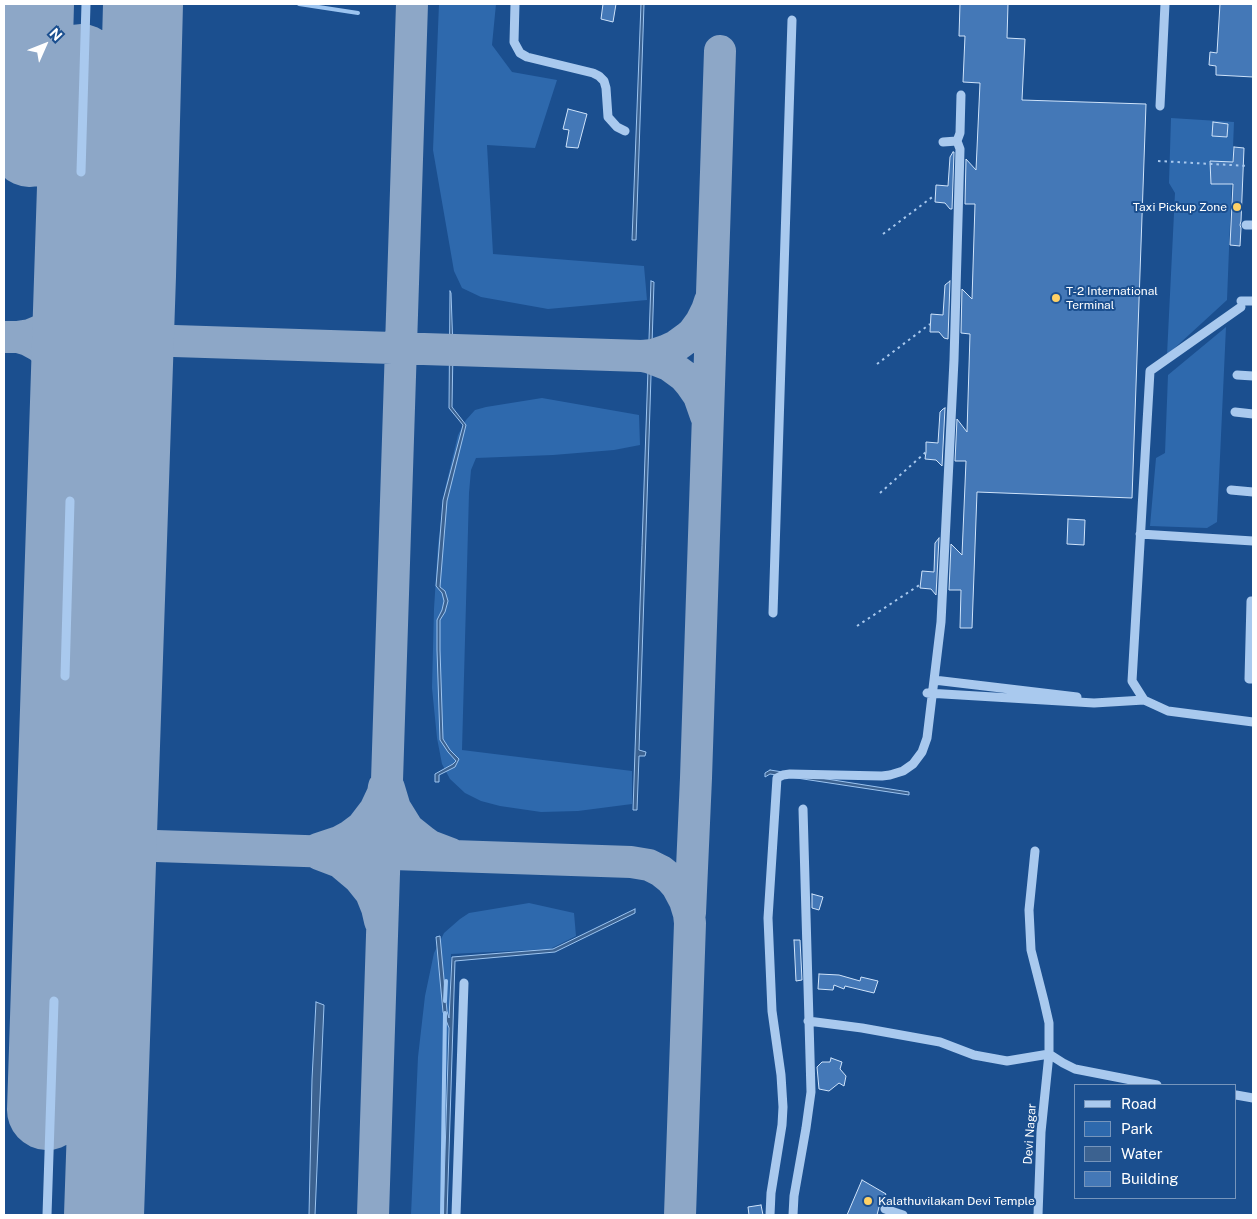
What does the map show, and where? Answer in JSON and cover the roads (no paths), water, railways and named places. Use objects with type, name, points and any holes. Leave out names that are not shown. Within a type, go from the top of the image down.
[{"type":"street","points":[[81,172],[86,4]]},
{"type":"street","points":[[515,4],[514,42],[520,53],[527,58],[599,76],[604,81],[606,88],[608,117],[617,127],[625,132]]},
{"type":"street","points":[[1160,106],[1165,4]]},
{"type":"street","points":[[773,613],[792,20]]},
{"type":"street","points":[[770,1215],[771,1193],[783,1107],[781,1076],[772,1011],[768,918],[777,778],[790,774],[890,775],[913,764],[926,744],[930,693],[941,622],[954,360],[960,149],[958,141],[962,95]]},
{"type":"street","points":[[942,142],[958,141]]},
{"type":"street","points":[[1144,700],[1132,681],[1150,371],[1241,304],[1253,301]]},
{"type":"street","points":[[1237,375],[1253,376]]},
{"type":"street","points":[[1235,412],[1253,414]]},
{"type":"street","points":[[1231,490],[1253,492]]},
{"type":"street","points":[[65,676],[70,501]]},
{"type":"street","points":[[1140,534],[1253,540]]},
{"type":"street","points":[[1253,601],[1251,601],[1249,679],[1253,679]]},
{"type":"street","points":[[934,680],[1085,698]]},
{"type":"street","points":[[930,693],[1094,703],[1144,700],[1168,711],[1253,722]]},
{"type":"street","points":[[793,1215],[794,1196],[811,1092],[803,809]]},
{"type":"street","name":"Devi Nagar","points":[[1035,851],[1028,910],[1031,950],[1049,1023],[1049,1054],[1041,1132],[1038,1215]]},
{"type":"street","points":[[456,1215],[464,983]]},
{"type":"street","points":[[47,1215],[54,1000]]},
{"type":"street","points":[[808,1021],[862,1028],[940,1042],[974,1055],[1007,1061],[1049,1054],[1063,1064],[1075,1069],[1152,1084]]},
{"type":"street","points":[[1237,1096],[1253,1098]]},
{"type":"street","points":[[885,1209],[903,1215]]},
{"type":"water","points":[[641,4],[644,4],[636,240],[632,240]]},
{"type":"water","points":[[651,281],[654,282],[639,750],[646,752],[645,756],[639,756],[637,810],[633,810]]},
{"type":"water","points":[[450,291],[453,349],[452,407],[466,425],[447,501],[440,587],[445,591],[448,601],[445,612],[440,620],[440,650],[443,739],[459,759],[455,767],[439,775],[439,782],[435,782],[435,774],[456,761],[440,740],[437,620],[444,601],[442,593],[436,586],[443,500],[463,425],[449,408]]},
{"type":"water","points":[[770,770],[909,792],[909,795],[770,774],[765,777],[765,773]]},
{"type":"water","points":[[635,909],[635,913],[555,952],[455,961],[447,1215],[443,1215],[449,1028],[443,1012],[436,937],[440,936],[449,1018],[452,957],[553,949]]},
{"type":"water","points":[[316,1002],[324,1005],[315,1215],[309,1215],[312,1079]]},
{"type":"waterway","points":[[299,4],[358,13]]},
{"type":"waterway","points":[[445,1001],[446,981]]},
{"type":"waterway","points":[[442,1215],[445,1013]]},
{"type":"place","name":"Taxi Pickup Zone","points":[[1237,207]]},
{"type":"place","name":"T-2 International Terminal","points":[[1056,298]]},
{"type":"place","name":"Kalathuvilakam Devi Temple","points":[[868,1201]]}]
